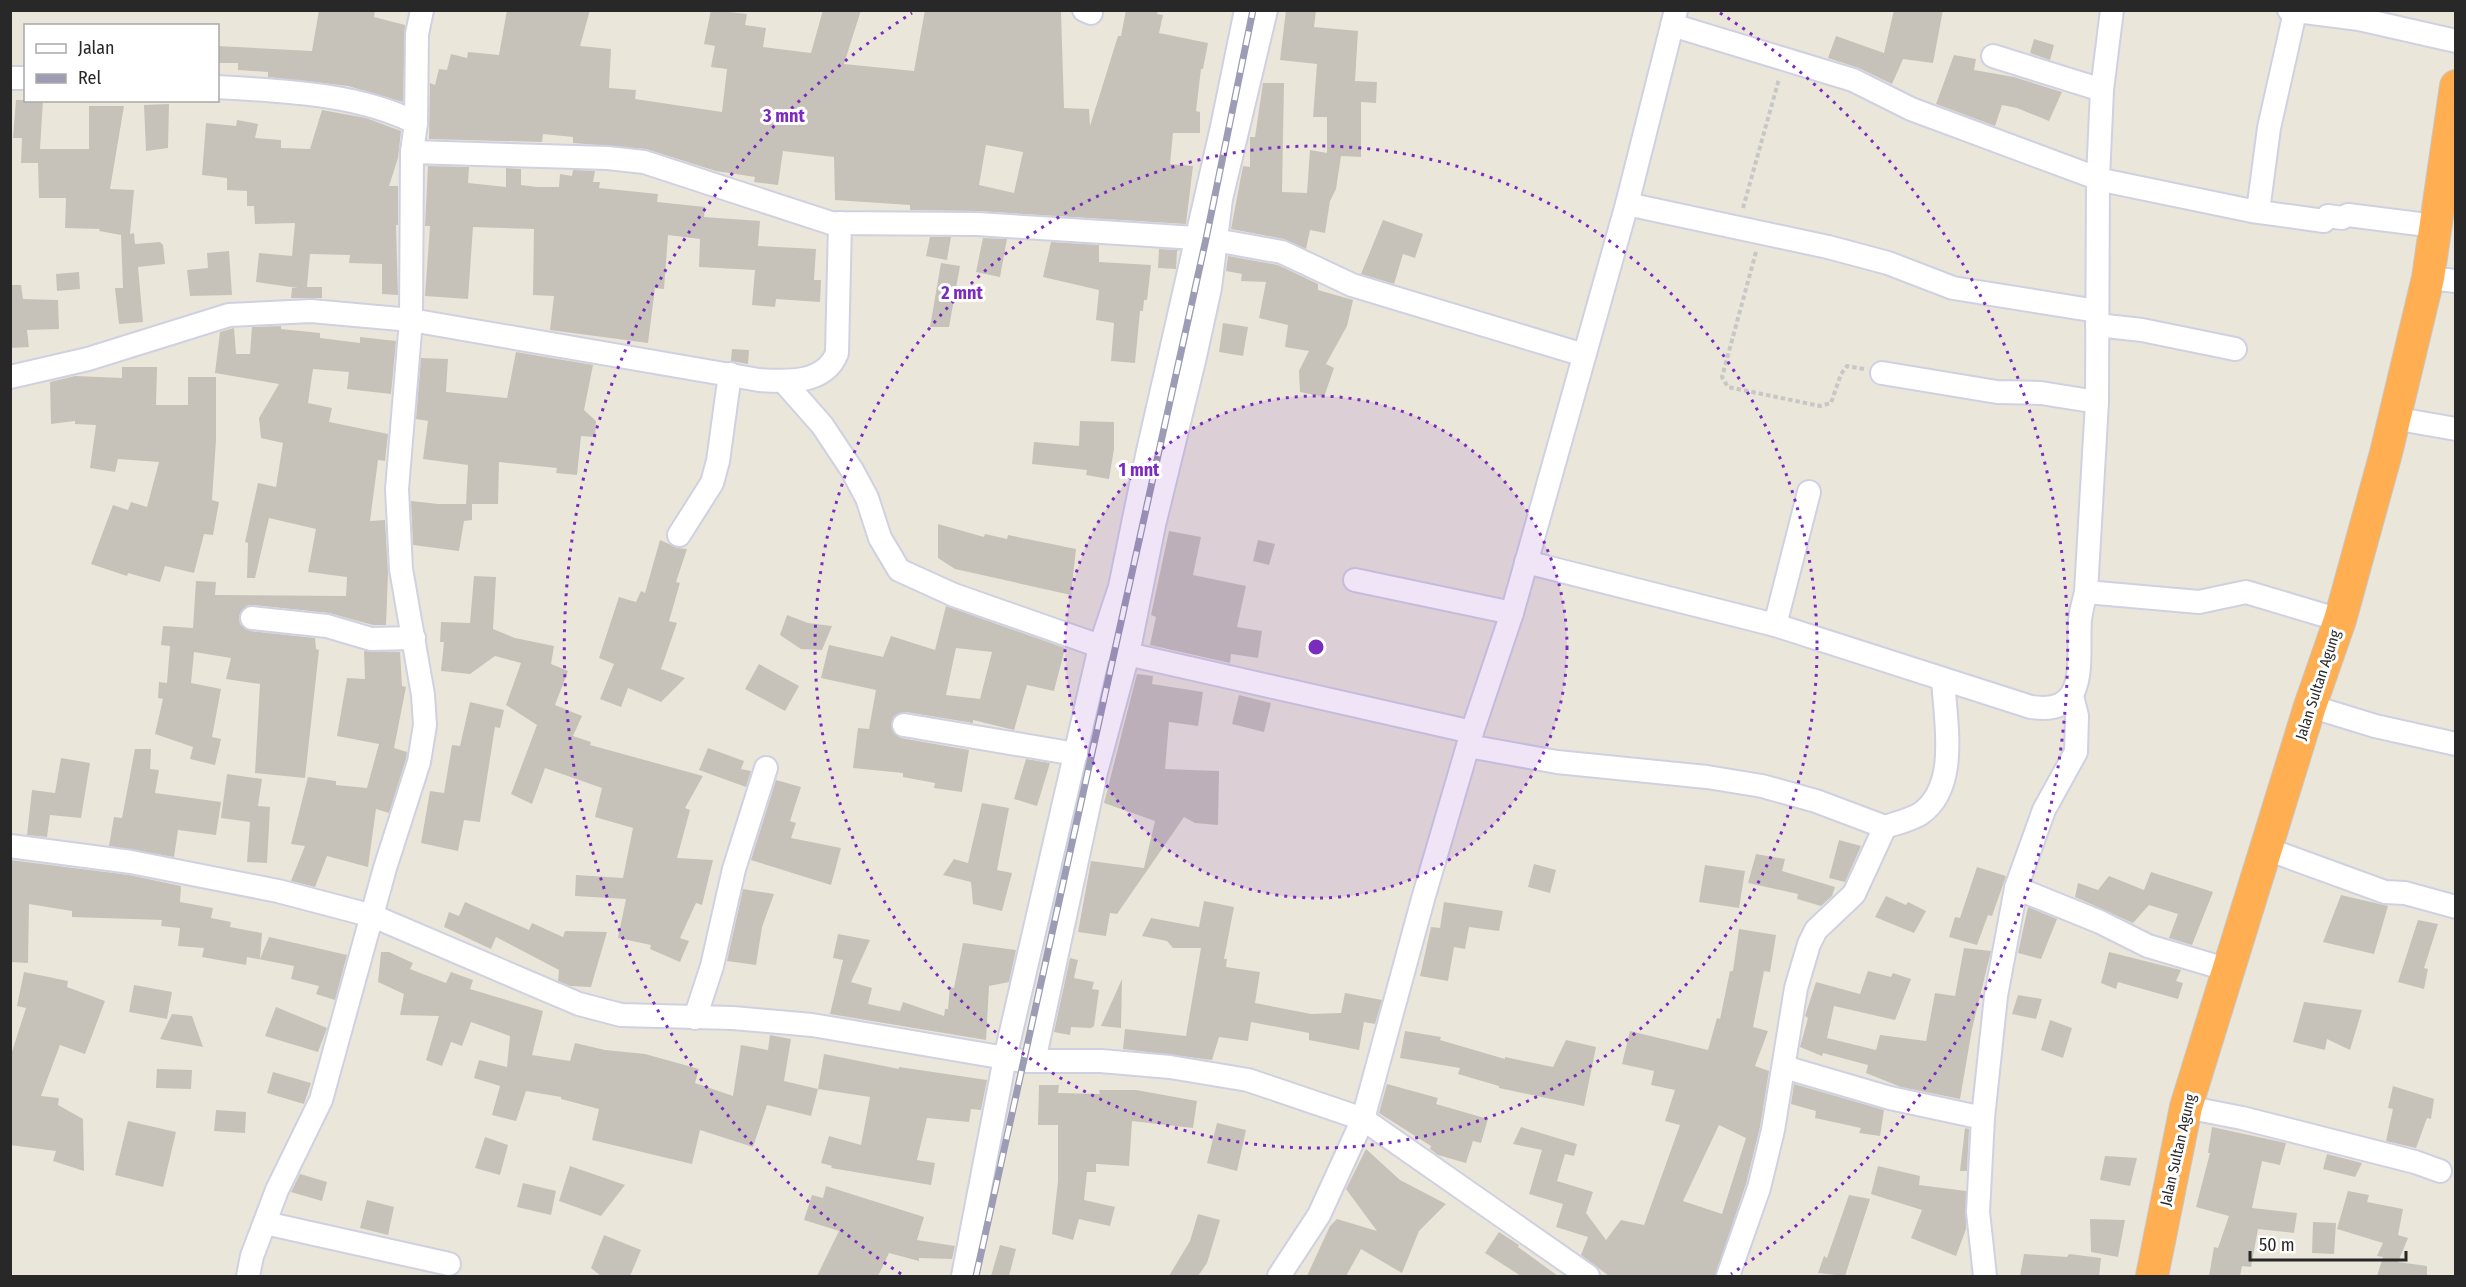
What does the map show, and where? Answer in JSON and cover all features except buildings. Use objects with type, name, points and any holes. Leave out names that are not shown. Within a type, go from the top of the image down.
[{"type":"highway","name":"Jalan Sultan Agung","points":[[2152,1276],[2186,1107],[2310,706],[2340,620],[2394,418],[2442,280],[2435,226],[2448,187],[2456,86]]},
{"type":"street","points":[[248,1276],[277,1190],[321,1100],[385,868],[419,762],[423,734],[423,695],[401,569],[397,489],[411,320],[412,152],[416,123],[417,34],[422,10]]},
{"type":"street","points":[[1034,1061],[1096,772],[1128,654],[1155,525],[1210,288],[1206,239],[1246,10]]},
{"type":"street","points":[[963,1276],[1005,1058],[1100,647],[1120,587],[1148,451],[1206,239],[1221,199],[1266,10]]},
{"type":"street","points":[[1526,562],[1775,626],[2046,709],[2062,705],[2072,696],[2078,681],[2080,617],[2095,593],[2097,402],[2103,322],[2105,181],[2102,90],[2112,10]]},
{"type":"street","points":[[2258,211],[2269,128],[2292,11],[2359,19],[2456,41]]},
{"type":"street","points":[[1279,1276],[1319,1215],[1363,1119],[1470,739],[1512,613],[1627,204],[1674,18],[1869,86],[1911,109],[2105,181],[2258,211],[2324,221],[2328,216],[2342,218],[2348,215],[2435,226]]},
{"type":"street","points":[[1993,56],[2102,90]]},
{"type":"street","points":[[219,87],[306,93],[396,112],[416,123]]},
{"type":"street","points":[[412,152],[608,158],[644,162],[785,210],[831,223],[976,224],[1206,239],[1282,252],[1352,285],[1584,355]]},
{"type":"street","points":[[1627,204],[1762,232],[1888,263],[1953,288],[2235,349]]},
{"type":"street","points":[[10,377],[88,359],[229,315],[311,311],[411,320],[784,382],[811,377],[825,370],[837,353],[840,223]]},
{"type":"street","points":[[1882,373],[1997,392],[2041,393],[2097,402]]},
{"type":"street","points":[[679,535],[712,483],[718,461],[730,374]]},
{"type":"street","points":[[784,382],[822,425],[852,470],[867,498],[880,538],[899,570],[954,595],[1100,647],[1557,762],[1707,777],[1762,786],[1816,801],[1886,827]]},
{"type":"street","points":[[2394,418],[2456,429]]},
{"type":"street","points":[[1775,626],[1809,492]]},
{"type":"street","points":[[1355,580],[1512,613]]},
{"type":"street","points":[[2095,593],[2199,602],[2246,592],[2340,620]]},
{"type":"street","points":[[252,618],[327,626],[371,639],[414,638]]},
{"type":"street","points":[[1728,1276],[1759,1188],[1784,1067],[1796,988],[1809,944],[1816,930],[1854,894],[1886,827],[1922,812],[1945,782],[1947,767],[1943,679]]},
{"type":"street","points":[[1985,1276],[1978,1212],[1983,1118],[1996,996],[2021,890],[2044,810],[2076,752],[2077,716],[2072,696]]},
{"type":"street","points":[[2310,706],[2375,726],[2456,744]]},
{"type":"street","points":[[904,724],[1076,754]]},
{"type":"street","points":[[695,1018],[712,966],[734,869],[766,768]]},
{"type":"street","points":[[10,846],[131,862],[278,891],[373,916],[579,1004],[621,1015],[733,1018],[812,1025],[1005,1058],[1170,1066],[1248,1080],[1363,1119],[1588,1276]]},
{"type":"street","points":[[2267,849],[2385,892],[2405,893],[2456,907]]},
{"type":"street","points":[[2021,890],[2100,922],[2148,946],[2229,970]]},
{"type":"street","points":[[1784,1067],[1890,1098],[1983,1118]]},
{"type":"street","points":[[2186,1107],[2265,1124],[2415,1162],[2440,1171]]},
{"type":"street","points":[[265,1223],[449,1264]]},
{"type":"path","points":[[1738,228],[1784,58]]},
{"type":"path","points":[[1762,232],[1722,377],[1728,387],[1820,406],[1831,403],[1841,374],[1847,366],[1882,373]]},
{"type":"railway","points":[[976,1276],[1206,239],[1253,10]]}]
